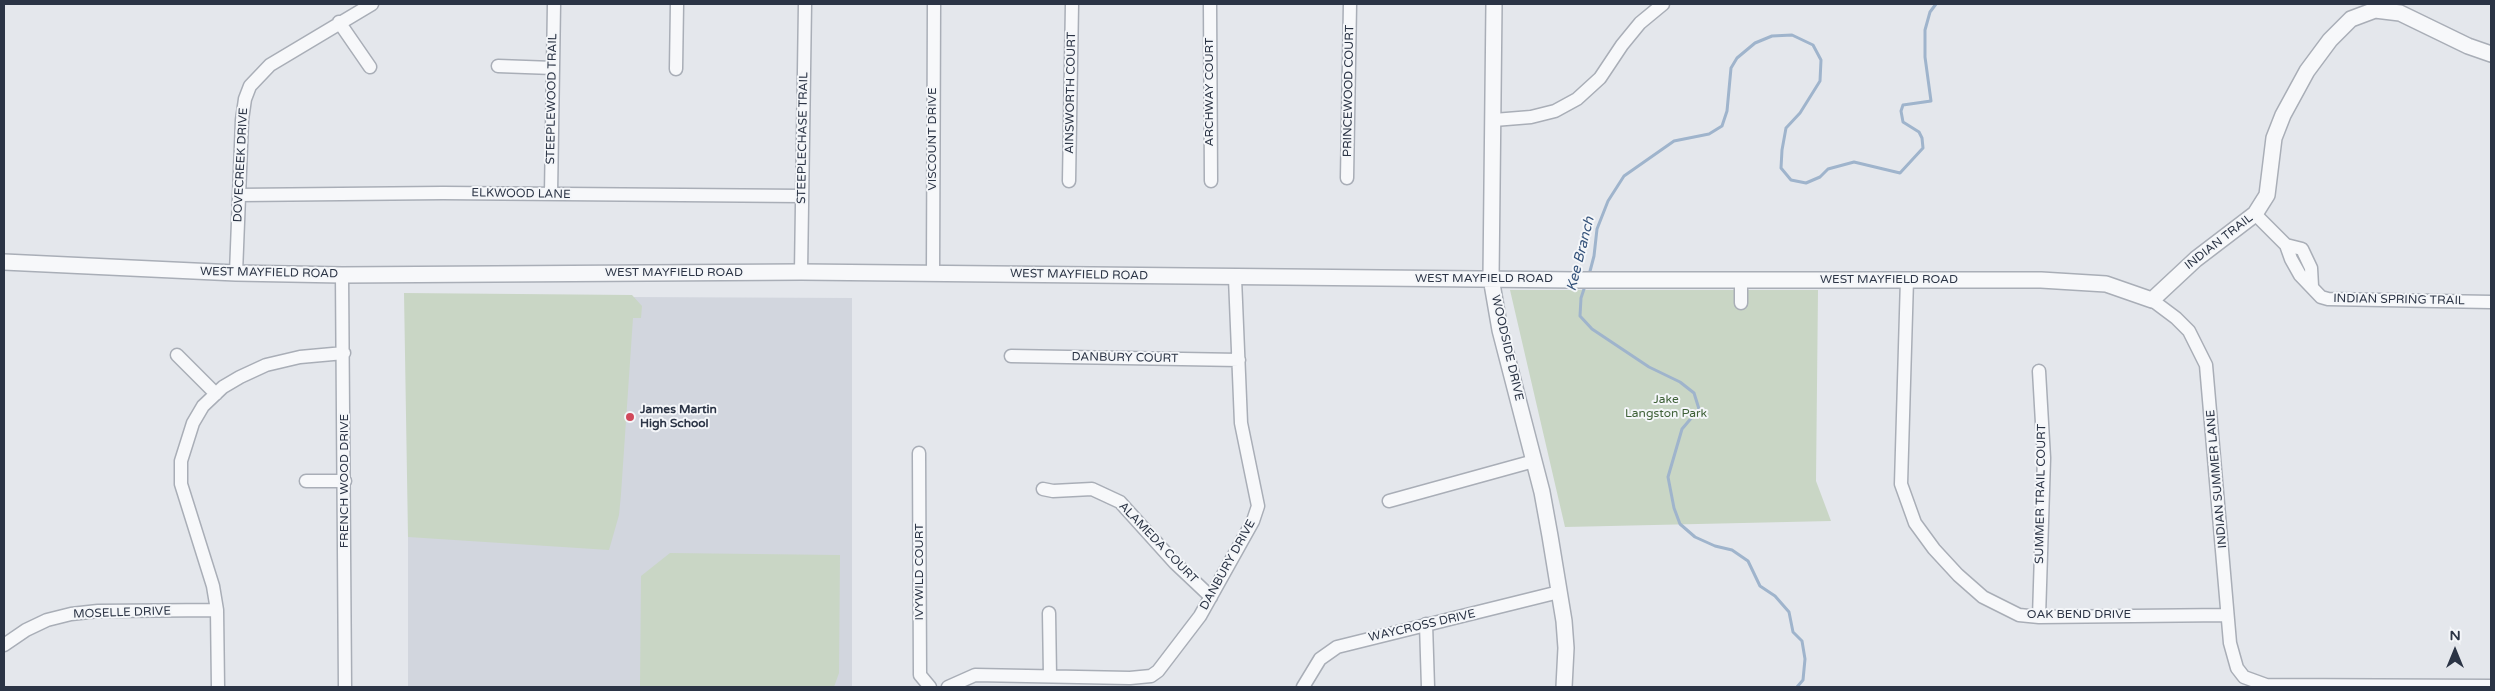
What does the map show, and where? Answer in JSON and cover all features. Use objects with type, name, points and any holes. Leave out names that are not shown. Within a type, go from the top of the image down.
[{"type":"street","name":"DOVECREEK DRIVE","points":[[236,273],[242,120],[245,99],[250,86],[270,65],[372,4]]},
{"type":"street","name":"STEEPLEWOOD TRAIL","points":[[551,194],[554,4]]},
{"type":"street","points":[[676,69],[678,4]]},
{"type":"street","name":"STEEPLECHASE TRAIL","points":[[801,272],[805,4]]},
{"type":"street","name":"VISCOUNT DRIVE","points":[[933,274],[934,4]]},
{"type":"street","name":"AINSWORTH COURT","points":[[1069,181],[1072,4]]},
{"type":"street","name":"ARCHWAY COURT","points":[[1210,4],[1211,181]]},
{"type":"street","name":"PRINCEWOOD COURT","points":[[1347,178],[1350,4]]},
{"type":"street","name":"WOODSIDE DRIVE","points":[[1494,4],[1491,278],[1500,330],[1534,461],[1550,536],[1566,648],[1564,687]]},
{"type":"street","points":[[1494,120],[1531,117],[1555,111],[1577,99],[1600,78],[1622,45],[1640,23],[1664,4]]},
{"type":"street","name":"INDIAN TRAIL","points":[[2152,300],[2196,259],[2255,214],[2266,194],[2274,138],[2283,115],[2315,60],[2330,40],[2351,19],[2375,10],[2400,13],[2468,46],[2491,54]]},
{"type":"street","points":[[339,22],[370,67]]},
{"type":"street","points":[[498,66],[553,68]]},
{"type":"street","name":"ELKWOOD LANE","points":[[239,195],[443,193],[802,196]]},
{"type":"street","name":"INDIAN SPRING TRAIL","points":[[2255,214],[2286,245],[2302,249],[2311,268],[2312,286],[2321,297],[2336,300],[2491,302]]},
{"type":"street","name":"WEST MAYFIELD ROAD","points":[[4,262],[236,273],[342,275],[801,272],[1234,278],[2078,282],[2106,284],[2152,300]]},
{"type":"street","name":"FRENCH WOOD DRIVE","points":[[342,275],[345,687]]},
{"type":"street","name":"DANBURY DRIVE","points":[[948,687],[975,675],[1130,678],[1151,676],[1158,671],[1211,597],[1253,521],[1258,506],[1241,423],[1234,278]]},
{"type":"street","points":[[1741,280],[1741,303]]},
{"type":"street","name":"OAK BEND DRIVE","points":[[1907,280],[1901,484],[1908,509],[1923,536],[1970,587],[2000,607],[2019,615],[2039,617],[2227,615]]},
{"type":"street","name":"INDIAN SUMMER LANE","points":[[2152,300],[2176,318],[2189,332],[2206,365],[2227,615],[2233,658],[2241,682]]},
{"type":"street","points":[[218,687],[217,610],[206,559],[181,484],[182,461],[193,423],[203,406],[240,377],[266,365],[300,357],[344,353]]},
{"type":"street","points":[[177,355],[216,394]]},
{"type":"street","name":"DANBURY COURT","points":[[1010,356],[1239,360]]},
{"type":"street","name":"SUMMER TRAIL COURT","points":[[2038,371],[2044,458],[2039,617]]},
{"type":"street","name":"IVYWILD COURT","points":[[920,453],[920,675],[930,687]]},
{"type":"street","points":[[1389,501],[1534,461]]},
{"type":"street","points":[[306,481],[345,481]]},
{"type":"street","name":"ALAMEDA COURT","points":[[1043,489],[1053,491],[1092,489],[1120,502],[1175,562],[1211,597]]},
{"type":"street","name":"WAYCROSS DRIVE","points":[[1303,687],[1320,660],[1337,647],[1559,592]]},
{"type":"street","name":"MOSELLE DRIVE","points":[[4,645],[33,626],[72,614],[98,611],[217,610]]},
{"type":"street","points":[[1049,613],[1050,676]]},
{"type":"street","points":[[1426,624],[1428,687]]},
{"type":"street","points":[[2241,682],[2266,685],[2491,686]]},
{"type":"shaded area","name":"James Martin High School","points":[[408,296],[852,298],[852,687],[408,687]]},
{"type":"green space","name":"Jake Langston Park","points":[[1510,290],[1818,290],[1816,481],[1831,521],[1565,527]]},
{"type":"green space","points":[[404,293],[632,295],[642,306],[641,318],[633,318],[619,515],[609,550],[408,537]]},
{"type":"green space","points":[[670,553],[840,555],[839,673],[834,687],[640,687],[641,576]]},
{"type":"waterway","name":"Kee Branch","points":[[1589,275],[1594,256],[1597,229],[1608,201],[1624,176],[1674,141],[1709,134],[1722,126],[1727,111],[1731,68],[1737,58],[1755,43],[1772,36],[1792,35],[1813,45],[1821,60],[1820,81],[1800,113],[1786,128],[1781,168],[1791,180],[1806,183],[1820,177],[1828,169],[1854,162],[1900,173],[1923,148],[1919,132],[1903,122],[1901,111],[1903,105],[1931,101],[1925,57],[1925,30],[1930,12],[1936,4]]},
{"type":"waterway","name":"Kee Branch","points":[[1585,286],[1581,298],[1580,316],[1592,329],[1649,367],[1680,382],[1694,393],[1699,409],[1682,429],[1668,477],[1674,508],[1680,524],[1695,537],[1715,546],[1732,550],[1748,561],[1760,586],[1775,596],[1789,612],[1793,632],[1802,641],[1805,659],[1803,680],[1797,687]]},
{"type":"place","name":"James Martin High School","points":[[630,417]]}]
